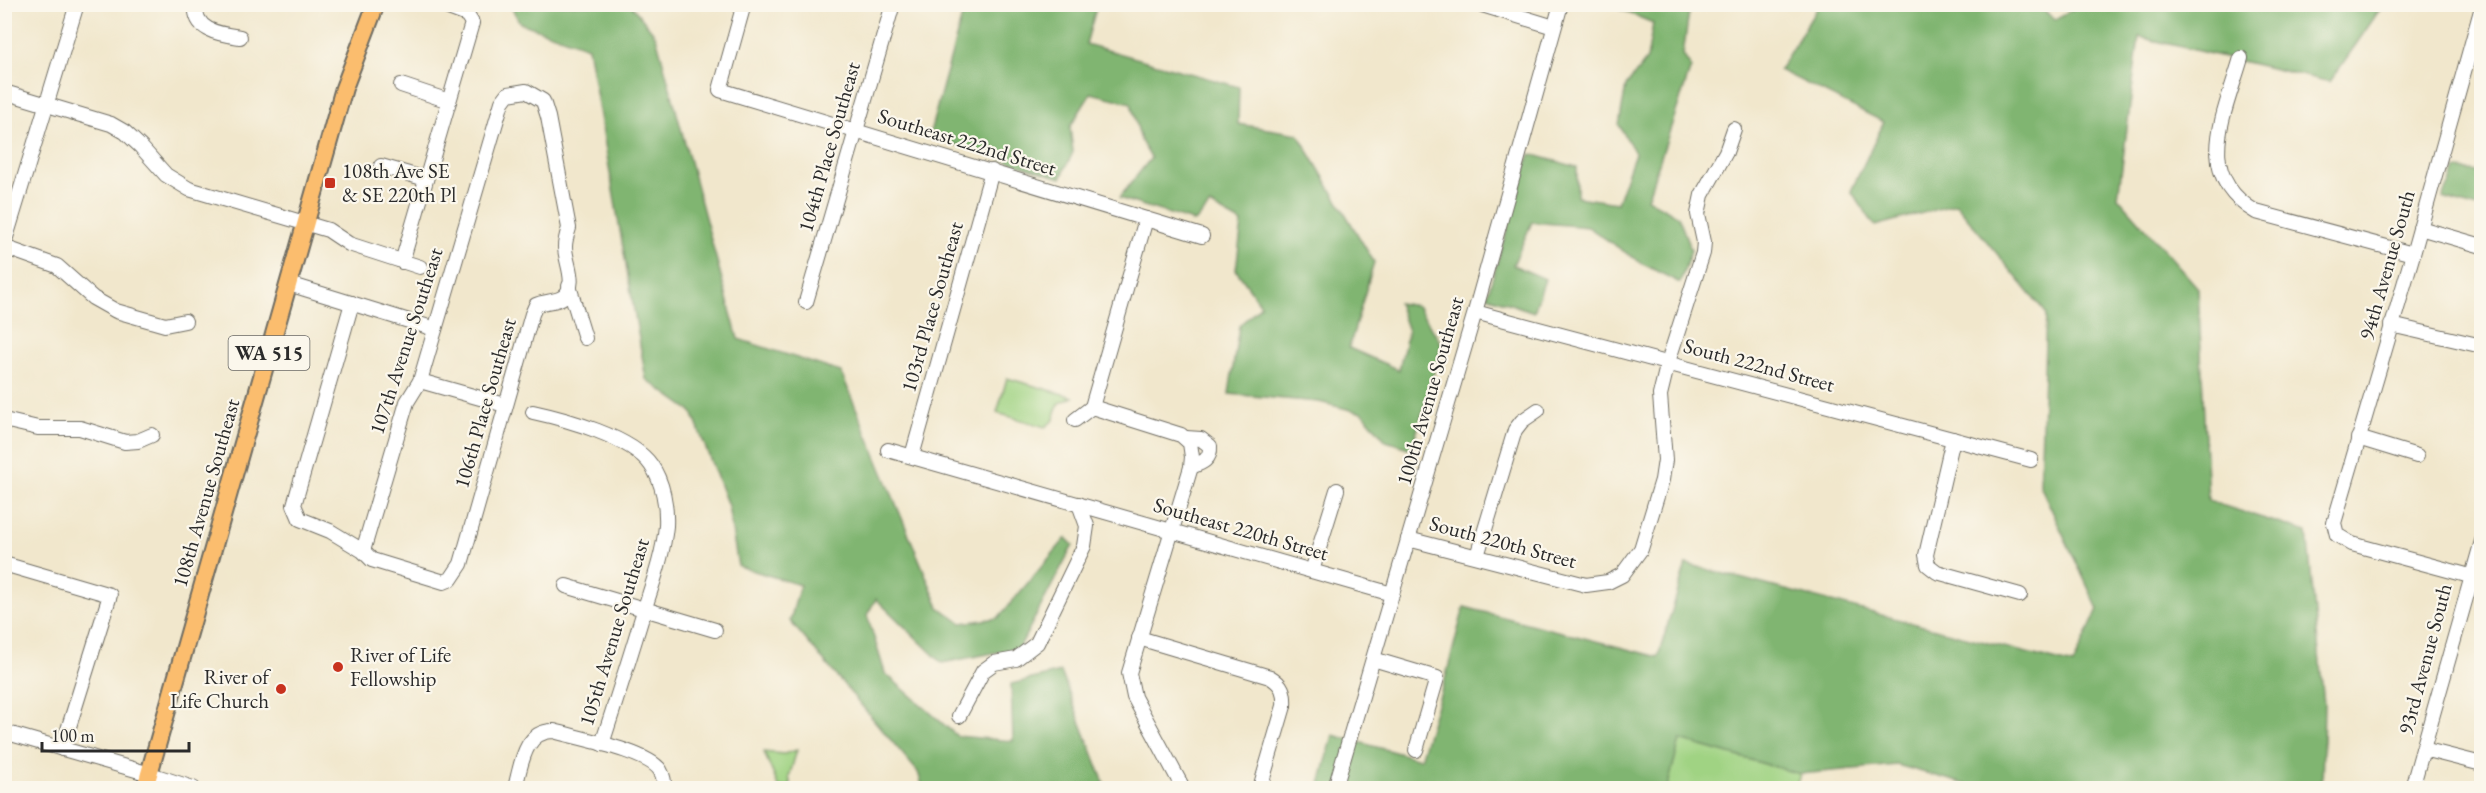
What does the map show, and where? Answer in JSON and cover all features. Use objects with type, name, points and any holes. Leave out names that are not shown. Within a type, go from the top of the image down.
[{"type":"main road","name":"108th Avenue Southeast","points":[[147,781],[344,88],[376,4]]},
{"type":"street","points":[[77,4],[4,245],[57,266],[93,298],[116,311],[165,325],[185,321]]},
{"type":"street","points":[[196,4],[197,20],[209,31],[240,37]]},
{"type":"street","name":"Southeast 222nd Street","points":[[744,4],[720,90],[1202,236]]},
{"type":"street","name":"104th Place Southeast","points":[[806,302],[893,4]]},
{"type":"street","points":[[1479,4],[1554,27]]},
{"type":"street","name":"100th Avenue Southeast","points":[[1335,789],[1475,312],[1561,4]]},
{"type":"street","points":[[402,261],[472,23],[467,15],[443,6]]},
{"type":"street","name":"94th Avenue South","points":[[2476,575],[2352,544],[2337,535],[2334,526],[2335,516],[2413,254],[2481,7]]},
{"type":"street","points":[[2241,58],[2218,137],[2217,160],[2227,187],[2246,207],[2256,212],[2413,254]]},
{"type":"street","points":[[401,85],[449,101]]},
{"type":"street","name":"107th Avenue Southeast","points":[[363,551],[407,402],[420,381],[502,102],[508,94],[526,91],[543,101],[569,228],[565,246],[571,278],[569,286]]},
{"type":"street","points":[[4,92],[111,124],[125,132],[166,175],[189,189],[328,230],[349,244],[420,267]]},
{"type":"street","points":[[1668,362],[1703,253],[1704,242],[1698,214],[1702,195],[1726,152],[1734,129]]},
{"type":"street","points":[[381,166],[426,179]]},
{"type":"street","name":"103rd Place Southeast","points":[[912,456],[992,171]]},
{"type":"street","points":[[1075,420],[1092,407],[1146,219]]},
{"type":"street","points":[[2420,228],[2481,246]]},
{"type":"street","points":[[289,284],[435,329]]},
{"type":"street","points":[[569,286],[585,338]]},
{"type":"street","name":"106th Place Southeast","points":[[363,551],[372,560],[444,582],[451,579],[461,564],[505,405],[536,305],[546,300],[561,299],[566,295],[569,286]]},
{"type":"street","points":[[352,303],[294,505],[300,519],[330,531],[363,551]]},
{"type":"street","name":"South 222nd Street","points":[[1475,312],[2031,460]]},
{"type":"street","points":[[2391,325],[2481,346]]},
{"type":"street","name":"South 220th Street","points":[[1408,539],[1586,585],[1608,582],[1622,575],[1641,549],[1662,480],[1665,460],[1660,402],[1668,362]]},
{"type":"street","points":[[420,381],[505,405]]},
{"type":"street","points":[[1092,407],[1189,443],[1191,467],[1129,673],[1130,687],[1183,789]]},
{"type":"street","points":[[1477,556],[1515,430],[1522,421],[1538,410]]},
{"type":"street","name":"105th Avenue Southeast","points":[[533,412],[555,417],[608,436],[638,451],[651,465],[664,497],[666,524],[664,540],[602,744]]},
{"type":"street","points":[[4,420],[38,428],[80,428],[125,442],[138,441],[152,435]]},
{"type":"street","points":[[2358,438],[2417,456]]},
{"type":"street","points":[[1953,439],[1926,555],[1928,565],[1937,572],[2020,595]]},
{"type":"street","name":"Southeast 220th Street","points":[[888,450],[1392,594]]},
{"type":"street","points":[[1312,571],[1337,490]]},
{"type":"street","points":[[959,716],[983,671],[994,663],[1016,659],[1037,643],[1084,546],[1087,526],[1079,504]]},
{"type":"street","name":"93rd Avenue South","points":[[2412,789],[2476,575],[2481,541]]},
{"type":"street","points":[[4,564],[110,595],[62,749]]},
{"type":"street","points":[[566,586],[644,611],[715,630]]},
{"type":"street","points":[[1139,638],[1270,676],[1278,681],[1285,696],[1284,706],[1260,789]]},
{"type":"street","points":[[1373,659],[1437,678],[1416,750]]},
{"type":"street","points":[[514,789],[525,751],[537,735],[545,731],[554,731],[643,757],[659,769],[664,780],[664,789]]},
{"type":"street","points":[[4,732],[62,749],[147,781],[193,789]]},
{"type":"street","points":[[2423,748],[2481,764]]},
{"type":"green space","points":[[2082,4],[2371,4],[2381,8],[2330,82],[2139,37],[2118,197],[2198,288],[2208,501],[2307,532],[2324,704],[2322,788],[1979,788],[1897,765],[1800,774],[1680,740],[1667,788],[1319,788],[1333,735],[1420,759],[1446,676],[1464,607],[1658,657],[1686,564],[2073,665],[2098,609],[2040,485],[2046,313],[1956,204],[1875,226],[1851,191],[1884,122],[1779,70],[1819,5],[2035,5],[2055,19]]},
{"type":"green space","points":[[510,5],[631,5],[656,36],[738,339],[841,372],[939,607],[961,623],[998,618],[1066,538],[1073,545],[1019,648],[942,663],[876,599],[867,615],[885,673],[957,736],[1013,741],[1011,684],[1061,672],[1106,788],[923,788],[918,772],[790,621],[800,585],[738,566],[728,506],[692,412],[646,379],[588,47],[520,23]]},
{"type":"green space","points":[[965,5],[1097,5],[1086,44],[1239,87],[1238,124],[1298,134],[1374,262],[1349,348],[1399,370],[1408,331],[1398,303],[1417,306],[1442,344],[1412,449],[1386,441],[1363,413],[1319,402],[1229,394],[1239,326],[1261,305],[1236,270],[1242,223],[1210,205],[1195,222],[1119,198],[1151,158],[1141,141],[1131,103],[1091,93],[1070,127],[1073,152],[1061,178],[929,136]]},
{"type":"green space","points":[[1620,5],[1690,5],[1683,55],[1691,67],[1647,199],[1678,216],[1691,250],[1680,283],[1641,263],[1588,227],[1532,222],[1513,265],[1545,279],[1534,312],[1487,296],[1530,154],[1577,167],[1577,197],[1617,203],[1635,153],[1619,125],[1626,86],[1647,59],[1653,23],[1619,9]]},
{"type":"green space","points":[[2456,170],[2481,172],[2481,209],[2443,198]]},
{"type":"green space","points":[[1007,378],[1073,397],[1060,403],[1054,420],[1045,427],[997,413]]},
{"type":"green space","points":[[1680,739],[1800,774],[1796,788],[1667,788]]},
{"type":"green space","points":[[797,750],[789,777],[791,786],[779,788],[764,752],[784,754]]},
{"type":"place","name":"108th Ave SE & SE 220th Pl","points":[[330,183]]},
{"type":"place","name":"River of Life Fellowship","points":[[338,667]]},
{"type":"place","name":"River of Life Church","points":[[281,689]]}]
